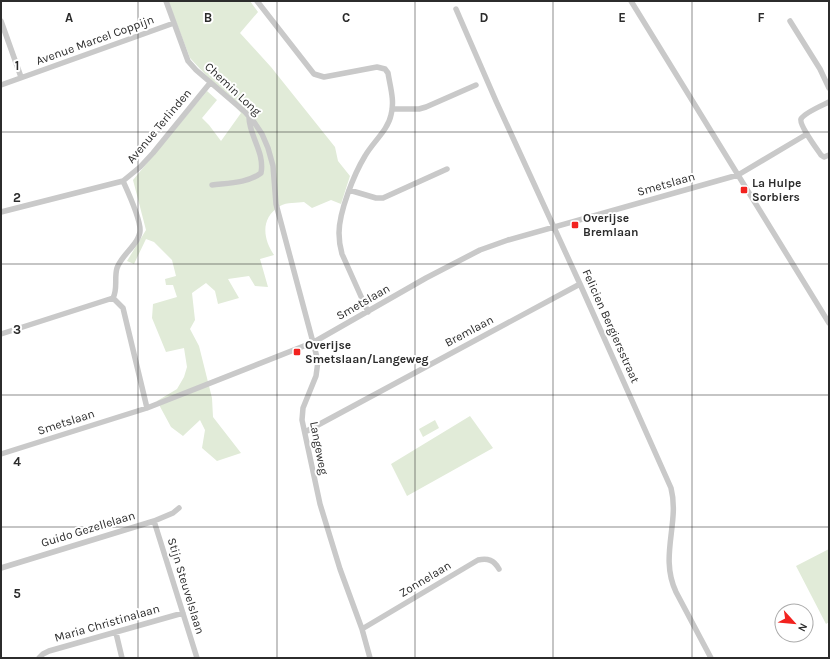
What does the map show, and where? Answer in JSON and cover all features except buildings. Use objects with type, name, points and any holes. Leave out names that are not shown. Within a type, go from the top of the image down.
[{"type":"street","name":"Chemin Long","points":[[166,1],[188,61],[210,83],[249,117],[262,134],[273,166],[274,196],[280,219]]},
{"type":"street","points":[[257,1],[314,74],[324,76],[377,67],[385,69],[388,73],[393,103],[388,124],[365,155],[350,190],[340,220],[339,245],[368,312]]},
{"type":"street","points":[[631,1],[829,323]]},
{"type":"street","name":"Felicien Bergiersstraat","points":[[456,10],[496,102],[580,284],[670,488],[674,505],[668,549],[671,580],[710,658]]},
{"type":"street","points":[[1,21],[21,77]]},
{"type":"street","points":[[790,22],[820,69],[829,88]]},
{"type":"street","name":"Avenue Marcel Coppijn","points":[[1,85],[174,23]]},
{"type":"street","name":"Avenue Terlinden","points":[[123,181],[136,171],[154,153],[210,83]]},
{"type":"street","points":[[392,109],[426,108],[476,85]]},
{"type":"street","points":[[829,102],[805,114],[801,119],[807,134],[821,155],[824,157],[829,155]]},
{"type":"street","points":[[212,185],[248,179],[256,177],[261,173],[260,150],[249,123],[249,117]]},
{"type":"street","name":"Smetslaan","points":[[1,454],[147,408],[314,342],[426,278],[480,250],[508,240],[738,175],[807,134]]},
{"type":"street","points":[[350,190],[376,198],[383,198],[447,169]]},
{"type":"street","points":[[1,212],[123,181],[139,224],[140,232],[137,240],[120,262],[116,270],[116,292],[113,298],[1,334]]},
{"type":"street","name":"Langeweg","points":[[280,219],[318,361],[316,376],[302,408],[302,420],[320,504],[340,569],[362,629],[370,658]]},
{"type":"street","name":"Bremlaan","points":[[305,432],[580,284]]},
{"type":"street","points":[[113,298],[123,308],[147,408]]},
{"type":"street","name":"Guido Gezellelaan","points":[[1,568],[154,521],[173,513],[179,508]]},
{"type":"street","name":"Stijn Steuvelslaan","points":[[154,521],[197,658]]},
{"type":"street","name":"Zonnelaan","points":[[362,629],[478,560],[489,560],[496,564],[499,569]]},
{"type":"street","name":"Maria Christinalaan","points":[[39,658],[43,654],[50,651],[183,613]]},
{"type":"street","points":[[116,633],[122,658]]},
{"type":"green space","points":[[168,1],[250,1],[258,12],[240,33],[271,67],[335,147],[338,161],[350,176],[341,204],[331,200],[312,208],[304,202],[289,203],[280,206],[269,216],[265,229],[267,242],[274,255],[260,259],[268,287],[255,286],[249,276],[228,279],[239,298],[218,304],[215,291],[206,283],[192,293],[195,320],[190,329],[199,346],[212,398],[213,417],[241,453],[217,461],[202,448],[205,430],[200,420],[183,436],[171,427],[157,401],[177,389],[184,377],[187,367],[184,348],[166,352],[152,318],[153,304],[177,297],[173,285],[166,285],[165,279],[176,276],[172,260],[154,242],[146,239],[134,264],[127,261],[146,230],[133,180],[207,91],[217,100],[202,118],[221,141],[241,113],[190,58]]},
{"type":"green space","points":[[470,416],[493,448],[407,496],[391,464]]},
{"type":"green space","points":[[435,420],[439,428],[423,437],[419,429]]},
{"type":"green space","points":[[829,549],[829,622],[826,624],[796,566]]},
{"type":"place","name":"La Hulpe Sorbiers","points":[[744,190]]},
{"type":"place","name":"Overijse Bremlaan","points":[[575,225]]},
{"type":"place","name":"Overijse Smetslaan/Langeweg","points":[[297,352]]}]
